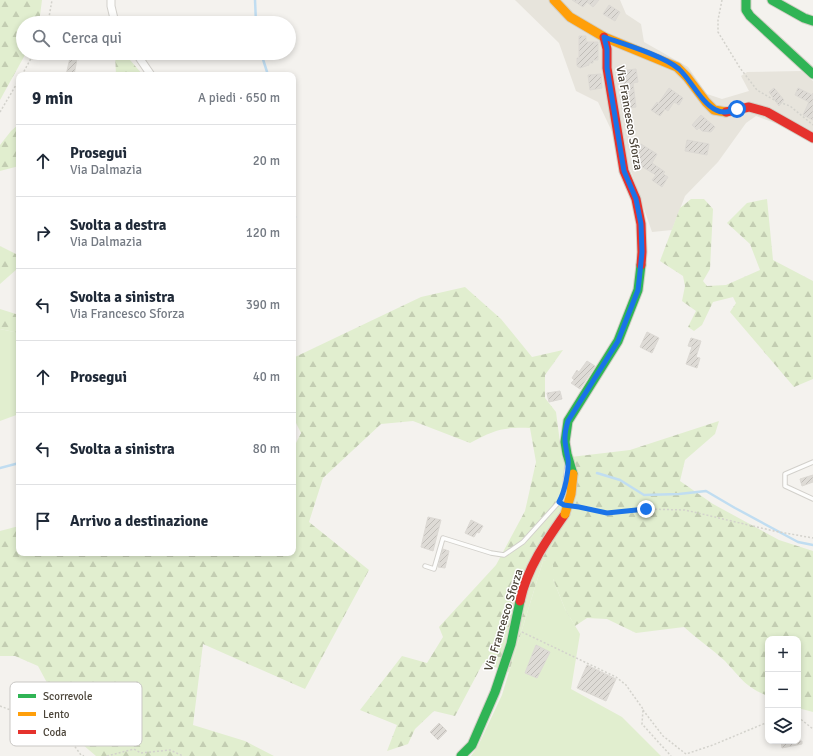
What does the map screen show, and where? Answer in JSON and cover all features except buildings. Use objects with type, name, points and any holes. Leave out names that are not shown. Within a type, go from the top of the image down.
[{"type":"street","points":[[111,0],[113,16]]},
{"type":"street","points":[[554,0],[570,17],[604,37],[677,67],[714,110],[724,112],[749,107],[767,112],[813,138]]},
{"type":"street","points":[[746,0],[746,10],[750,16],[813,74]]},
{"type":"street","points":[[772,0],[804,18],[813,21]]},
{"type":"street","name":"Via Francesco Sforza","points":[[462,756],[472,745],[495,692],[516,628],[522,593],[530,572],[542,547],[565,514],[571,500],[573,474],[564,442],[565,430],[568,421],[618,341],[638,290],[642,252],[641,224],[636,199],[624,171],[607,68],[607,49],[604,37]]},
{"type":"street","points":[[141,60],[149,72]]},
{"type":"lane","points":[[425,566],[434,569],[443,538],[491,553],[504,555],[523,542],[559,502],[564,493],[568,459]]},
{"type":"lane","points":[[813,462],[785,474],[785,486],[813,499]]},
{"type":"path","points":[[49,16],[52,0]]},
{"type":"path","points":[[722,0],[718,20],[718,32],[740,68],[757,90],[776,101],[790,106],[813,125]]},
{"type":"path","points":[[24,72],[30,60]]},
{"type":"path","points":[[0,112],[16,85]]},
{"type":"path","points":[[572,506],[607,513],[646,509],[686,510],[774,531],[813,538]]},
{"type":"path","points":[[516,628],[616,677],[626,685],[662,736],[686,754],[713,745],[765,723]]},
{"type":"path","points":[[0,706],[10,710]]},
{"type":"path","points":[[642,709],[642,724],[671,756]]},
{"type":"path","points":[[801,720],[813,729]]},
{"type":"path","points":[[75,746],[81,755],[84,756]]},
{"type":"path","points":[[107,756],[134,749],[141,753],[170,750],[183,756]]},
{"type":"shaded area","points":[[515,0],[620,0],[626,14],[641,24],[644,42],[688,67],[707,94],[722,99],[749,91],[741,76],[747,72],[801,71],[813,81],[813,137],[756,116],[746,123],[718,162],[685,196],[672,230],[652,232],[632,174],[598,102],[576,91],[559,43]]},
{"type":"green space","points":[[0,0],[42,0],[40,16],[16,16],[16,60],[22,60],[0,100]]},
{"type":"green space","points":[[115,60],[130,60],[140,72],[116,72]]},
{"type":"green space","points":[[16,127],[16,167],[0,171],[0,145]]},
{"type":"green space","points":[[691,199],[704,199],[713,209],[710,269],[703,281],[707,286],[726,285],[760,270],[750,244],[727,223],[747,203],[767,199],[773,260],[813,281],[813,379],[794,387],[730,312],[736,303],[733,297],[713,302],[702,325],[694,331],[688,327],[696,311],[682,301],[685,286],[683,276],[660,261],[680,208]]},
{"type":"green space","points":[[0,246],[16,254],[16,270],[0,284]]},
{"type":"green space","points":[[465,287],[501,319],[532,357],[563,350],[545,375],[545,398],[556,412],[562,458],[630,450],[719,421],[715,434],[685,460],[680,481],[713,504],[779,540],[813,551],[813,712],[801,709],[801,636],[765,636],[765,695],[749,685],[725,661],[684,627],[636,633],[607,619],[587,618],[575,626],[565,609],[553,579],[553,559],[543,561],[509,672],[483,663],[455,716],[434,711],[415,729],[408,744],[387,751],[397,725],[360,710],[402,656],[427,663],[443,637],[439,627],[496,565],[525,511],[536,462],[530,428],[499,430],[470,443],[413,421],[381,424],[323,478],[309,522],[369,570],[305,689],[203,644],[193,725],[245,741],[274,756],[96,756],[84,746],[142,746],[142,682],[47,682],[38,666],[15,656],[0,656],[0,531],[16,527],[16,556],[296,556],[296,443],[301,433],[296,423],[296,357],[421,297]]},
{"type":"green space","points":[[0,309],[16,314],[16,332],[0,329]]},
{"type":"green space","points":[[0,329],[16,332],[16,415],[0,421]]},
{"type":"green space","points":[[553,558],[553,579],[565,609],[580,634],[571,689],[622,717],[661,756],[471,756],[478,746],[502,695],[543,561]]},
{"type":"waterway","points":[[255,0],[256,16]]},
{"type":"waterway","points":[[263,60],[267,72]]},
{"type":"waterway","points":[[0,468],[16,464]]},
{"type":"waterway","points":[[597,473],[620,480],[644,495],[679,494],[706,491],[798,542],[813,545]]},
{"type":"traffic: fast","points":[[746,0],[746,10],[750,16],[813,74]]},
{"type":"traffic: fast","points":[[772,0],[804,18],[813,21]]},
{"type":"traffic: fast","points":[[573,474],[565,442],[568,421],[618,341],[638,290],[641,265]]},
{"type":"traffic: fast","points":[[461,756],[472,745],[495,692],[511,644],[520,601]]},
{"type":"traffic: slow","points":[[554,0],[570,17],[604,37],[677,67],[714,110],[726,112]]},
{"type":"traffic: slow","points":[[565,514],[571,494],[573,474]]},
{"type":"traffic: jam","points":[[604,37],[607,49],[607,68],[624,171],[636,199],[641,224],[641,265]]},
{"type":"traffic: jam","points":[[726,112],[749,107],[767,112],[813,138]]},
{"type":"traffic: jam","points":[[520,601],[532,566],[565,514]]},
{"type":"route","points":[[646,509],[607,513],[564,505],[559,502],[564,493],[568,459],[564,442],[565,430],[568,421],[618,341],[638,290],[642,252],[641,224],[636,199],[624,171],[611,99],[607,68],[607,49],[604,37],[677,67],[714,110],[724,112],[737,109]]}]
